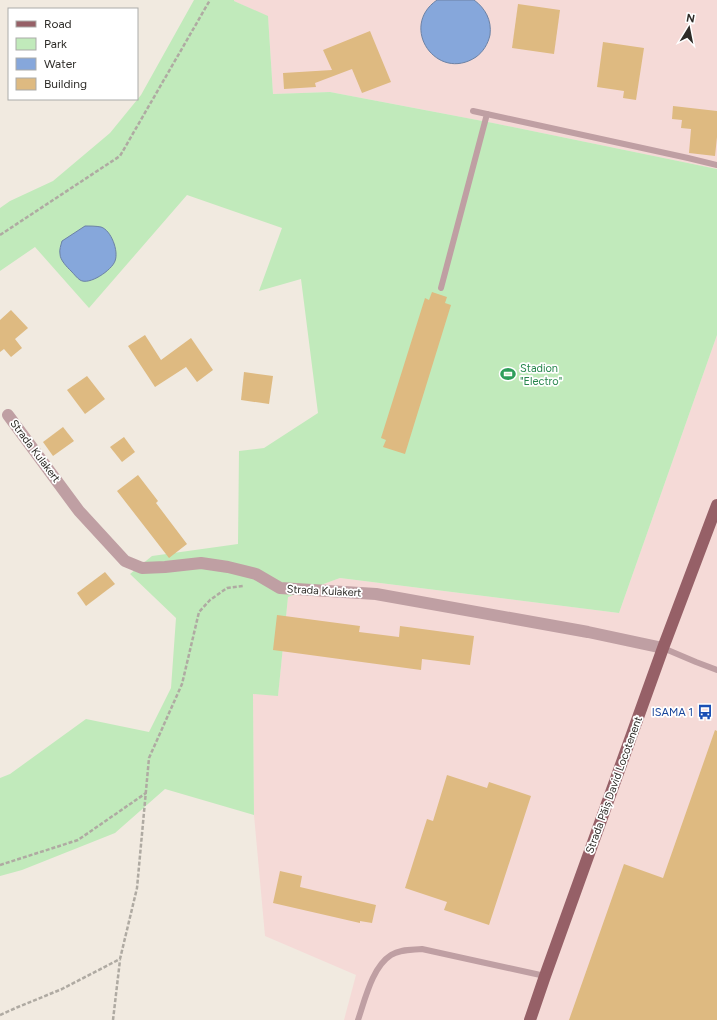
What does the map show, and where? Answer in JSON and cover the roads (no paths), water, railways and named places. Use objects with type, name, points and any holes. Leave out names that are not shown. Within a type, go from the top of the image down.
[{"type":"main road","name":"Strada Păiș David Locotenent","points":[[530,1020],[663,648],[717,505]]},
{"type":"street","name":"Strada Kulakert","points":[[8,415],[79,511],[125,561],[142,568],[201,563],[228,567],[256,574],[280,588],[376,594],[588,632],[663,648]]},
{"type":"lane","points":[[473,112],[717,165]]},
{"type":"lane","points":[[441,288],[487,114]]},
{"type":"lane","points":[[663,648],[717,670]]},
{"type":"lane","points":[[358,1020],[372,979],[382,963],[392,954],[407,950],[422,949],[545,976]]},
{"type":"water","points":[[437,0],[474,0],[487,15],[490,24],[490,35],[485,48],[476,57],[462,63],[448,63],[436,58],[427,48],[422,37],[421,24],[426,11]]},
{"type":"water","points":[[85,226],[95,226],[105,229],[111,236],[116,252],[115,261],[110,269],[89,281],[80,280],[64,263],[60,256],[62,241]]},
{"type":"place","name":"Stadion \"Electro\"","points":[[508,374]]},
{"type":"place","name":"ISAMA 1","points":[[705,712]]}]
